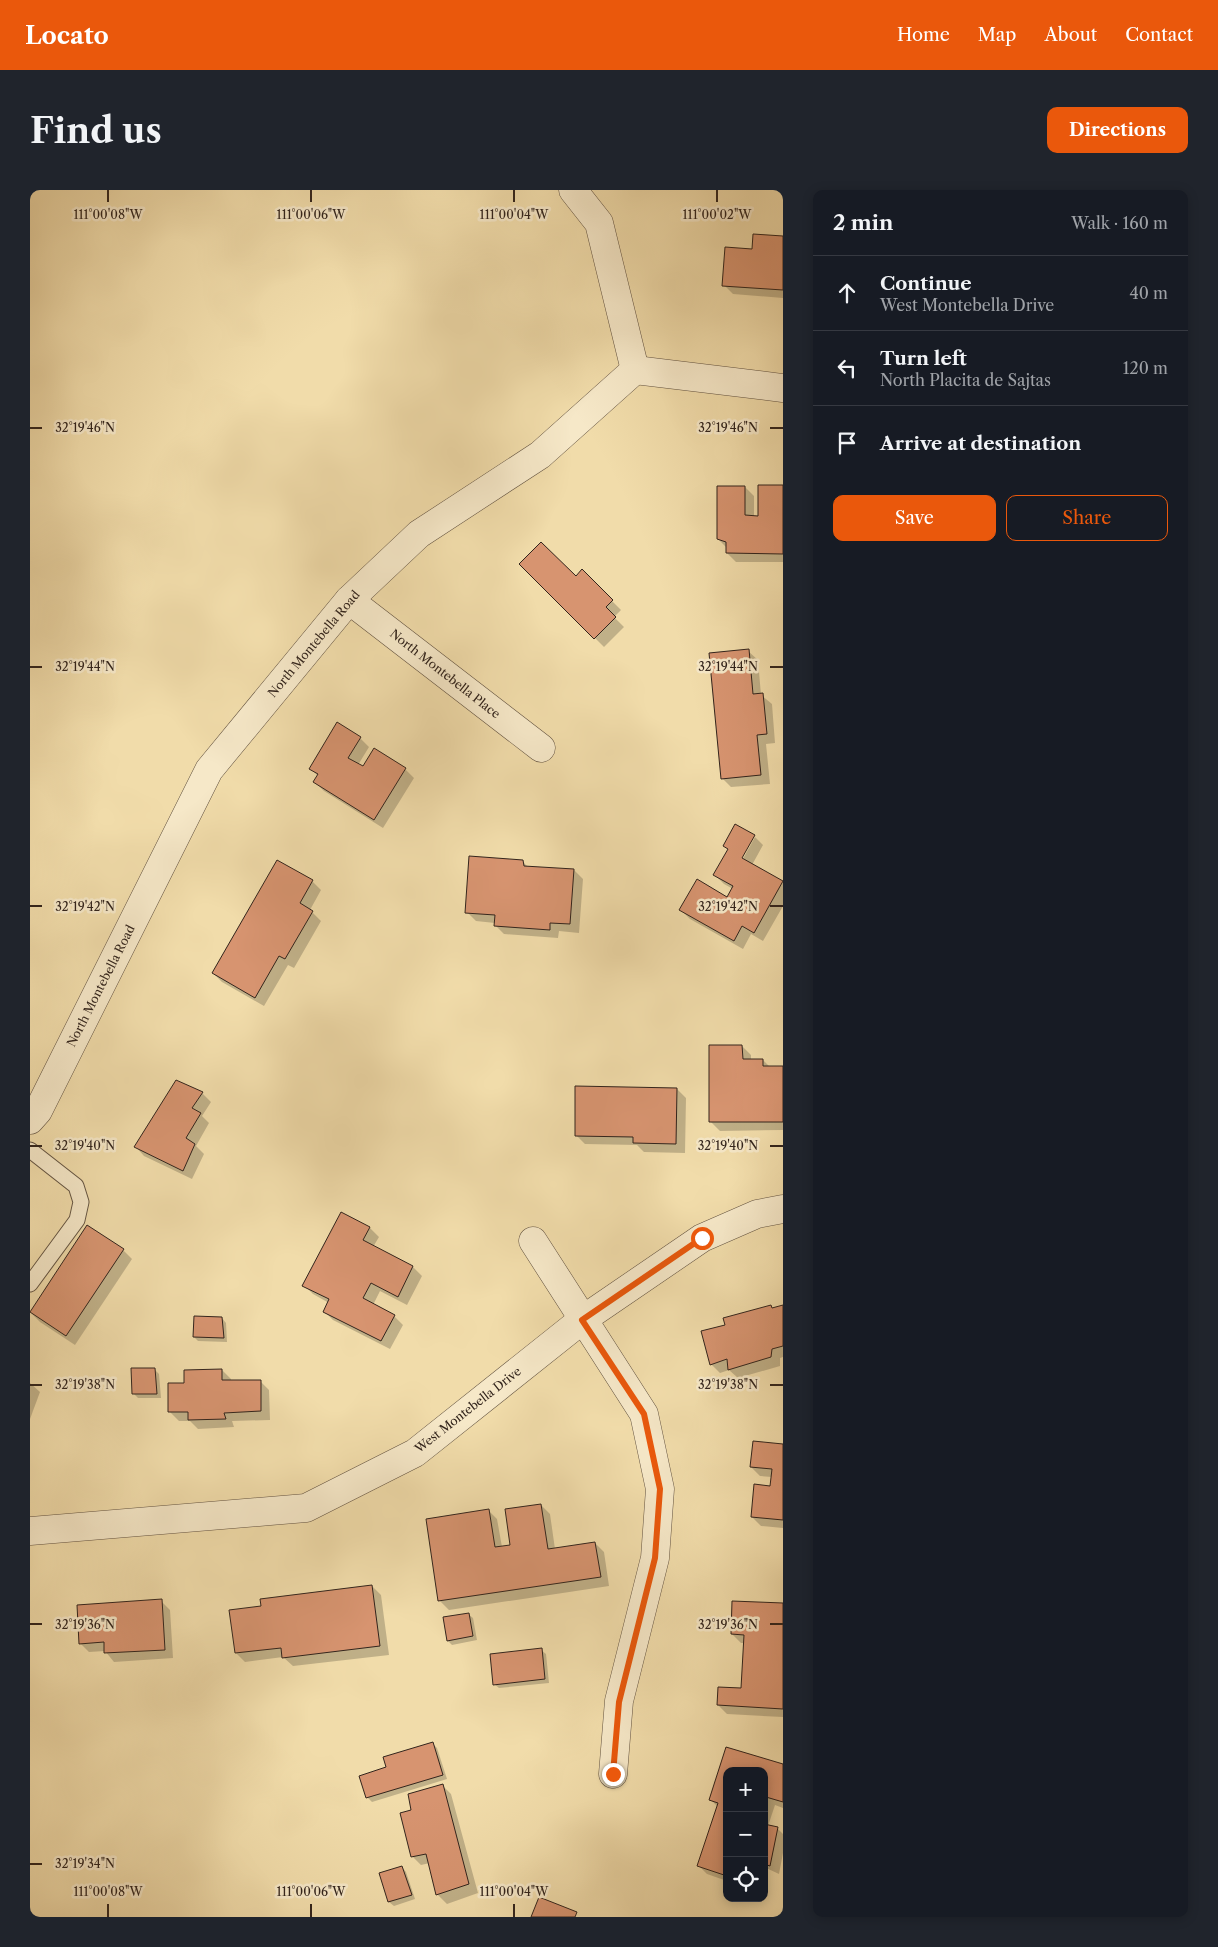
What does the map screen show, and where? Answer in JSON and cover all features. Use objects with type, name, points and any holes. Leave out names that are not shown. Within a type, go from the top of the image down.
[{"type":"street","points":[[573,190],[599,223],[635,370],[783,388]]},
{"type":"street","name":"North Montebella Road","points":[[30,1120],[42,1103],[209,770],[349,600],[419,534],[540,455],[635,370]]},
{"type":"street","name":"North Montebella Place","points":[[349,600],[541,748]]},
{"type":"street","name":"West Montebella Drive","points":[[30,1531],[306,1508],[415,1453],[582,1320],[702,1238],[757,1214],[783,1209]]},
{"type":"street","points":[[533,1241],[644,1414],[660,1489],[655,1558],[619,1702],[613,1774]]},
{"type":"lane","points":[[30,1150],[76,1186],[81,1202],[76,1220],[30,1284]]},
{"type":"building","points":[[753,234],[783,236],[783,290],[722,286],[725,247],[752,249]]},
{"type":"building","points":[[758,485],[783,485],[783,554],[726,553],[726,542],[717,539],[717,486],[745,486],[745,515],[758,516]]},
{"type":"building","points":[[541,542],[576,576],[582,569],[613,600],[606,607],[616,617],[594,639],[519,564]]},
{"type":"building","points":[[749,649],[753,694],[763,693],[767,734],[757,735],[761,775],[721,779],[709,653]]},
{"type":"building","points":[[337,722],[361,737],[348,758],[363,766],[374,748],[406,768],[374,820],[313,782],[318,774],[309,769]]},
{"type":"building","points":[[735,824],[755,835],[742,858],[783,881],[754,933],[742,926],[734,941],[679,910],[697,879],[727,897],[733,886],[713,875],[728,849],[723,846]]},
{"type":"building","points":[[469,856],[523,860],[524,866],[574,869],[570,924],[550,923],[550,930],[494,926],[495,915],[465,913]]},
{"type":"building","points":[[277,860],[313,880],[300,903],[313,911],[285,959],[279,956],[255,998],[212,973]]},
{"type":"building","points":[[709,1045],[742,1045],[743,1059],[763,1059],[763,1066],[783,1066],[783,1122],[709,1122]]},
{"type":"building","points":[[176,1080],[203,1092],[192,1108],[201,1113],[186,1138],[195,1144],[183,1171],[134,1147]]},
{"type":"building","points":[[575,1086],[677,1088],[676,1144],[633,1143],[633,1137],[575,1136]]},
{"type":"building","points":[[341,1212],[370,1227],[363,1240],[413,1266],[398,1297],[371,1283],[363,1298],[395,1315],[381,1341],[323,1312],[329,1299],[302,1286]]},
{"type":"building","points":[[87,1225],[124,1249],[66,1336],[30,1312]]},
{"type":"building","points":[[771,1305],[772,1308],[783,1305],[783,1346],[772,1349],[771,1357],[728,1370],[727,1359],[710,1365],[701,1331],[725,1325],[723,1318]]},
{"type":"building","points":[[194,1316],[222,1317],[224,1338],[193,1337]]},
{"type":"building","points":[[131,1368],[155,1368],[157,1394],[132,1394]]},
{"type":"building","points":[[222,1369],[222,1380],[261,1380],[261,1411],[224,1413],[226,1419],[188,1420],[188,1412],[168,1412],[168,1383],[184,1383],[184,1370]]},
{"type":"building","points":[[753,1441],[783,1444],[783,1520],[751,1517],[754,1484],[770,1486],[772,1469],[750,1467]]},
{"type":"building","points":[[541,1504],[548,1549],[595,1542],[601,1577],[438,1601],[426,1519],[489,1509],[495,1547],[510,1545],[505,1509]]},
{"type":"building","points":[[372,1585],[380,1646],[282,1658],[281,1648],[235,1653],[229,1610],[261,1606],[260,1599]]},
{"type":"building","points":[[162,1599],[165,1650],[104,1653],[104,1642],[79,1644],[77,1605]]},
{"type":"building","points":[[732,1601],[783,1603],[783,1709],[717,1705],[718,1687],[741,1688],[744,1635],[731,1634]]},
{"type":"building","points":[[469,1613],[473,1636],[447,1641],[443,1617]]},
{"type":"building","points":[[542,1648],[545,1679],[493,1685],[490,1654]]},
{"type":"building","points":[[433,1742],[443,1775],[366,1798],[359,1776],[386,1767],[383,1757]]},
{"type":"building","points":[[726,1747],[783,1764],[783,1802],[768,1798],[768,1767],[723,1767],[723,1875],[697,1866],[718,1803],[709,1800]]},
{"type":"building","points":[[443,1784],[469,1884],[436,1895],[426,1854],[411,1857],[400,1813],[411,1810],[408,1794]]},
{"type":"building","points":[[768,1825],[778,1827],[770,1866],[768,1865]]},
{"type":"building","points":[[402,1866],[412,1895],[388,1902],[379,1873]]},
{"type":"building","points":[[539,1897],[577,1912],[575,1917],[531,1917]]},
{"type":"route","points":[[613,1774],[619,1702],[655,1558],[660,1489],[644,1414],[582,1320],[702,1238]]}]
